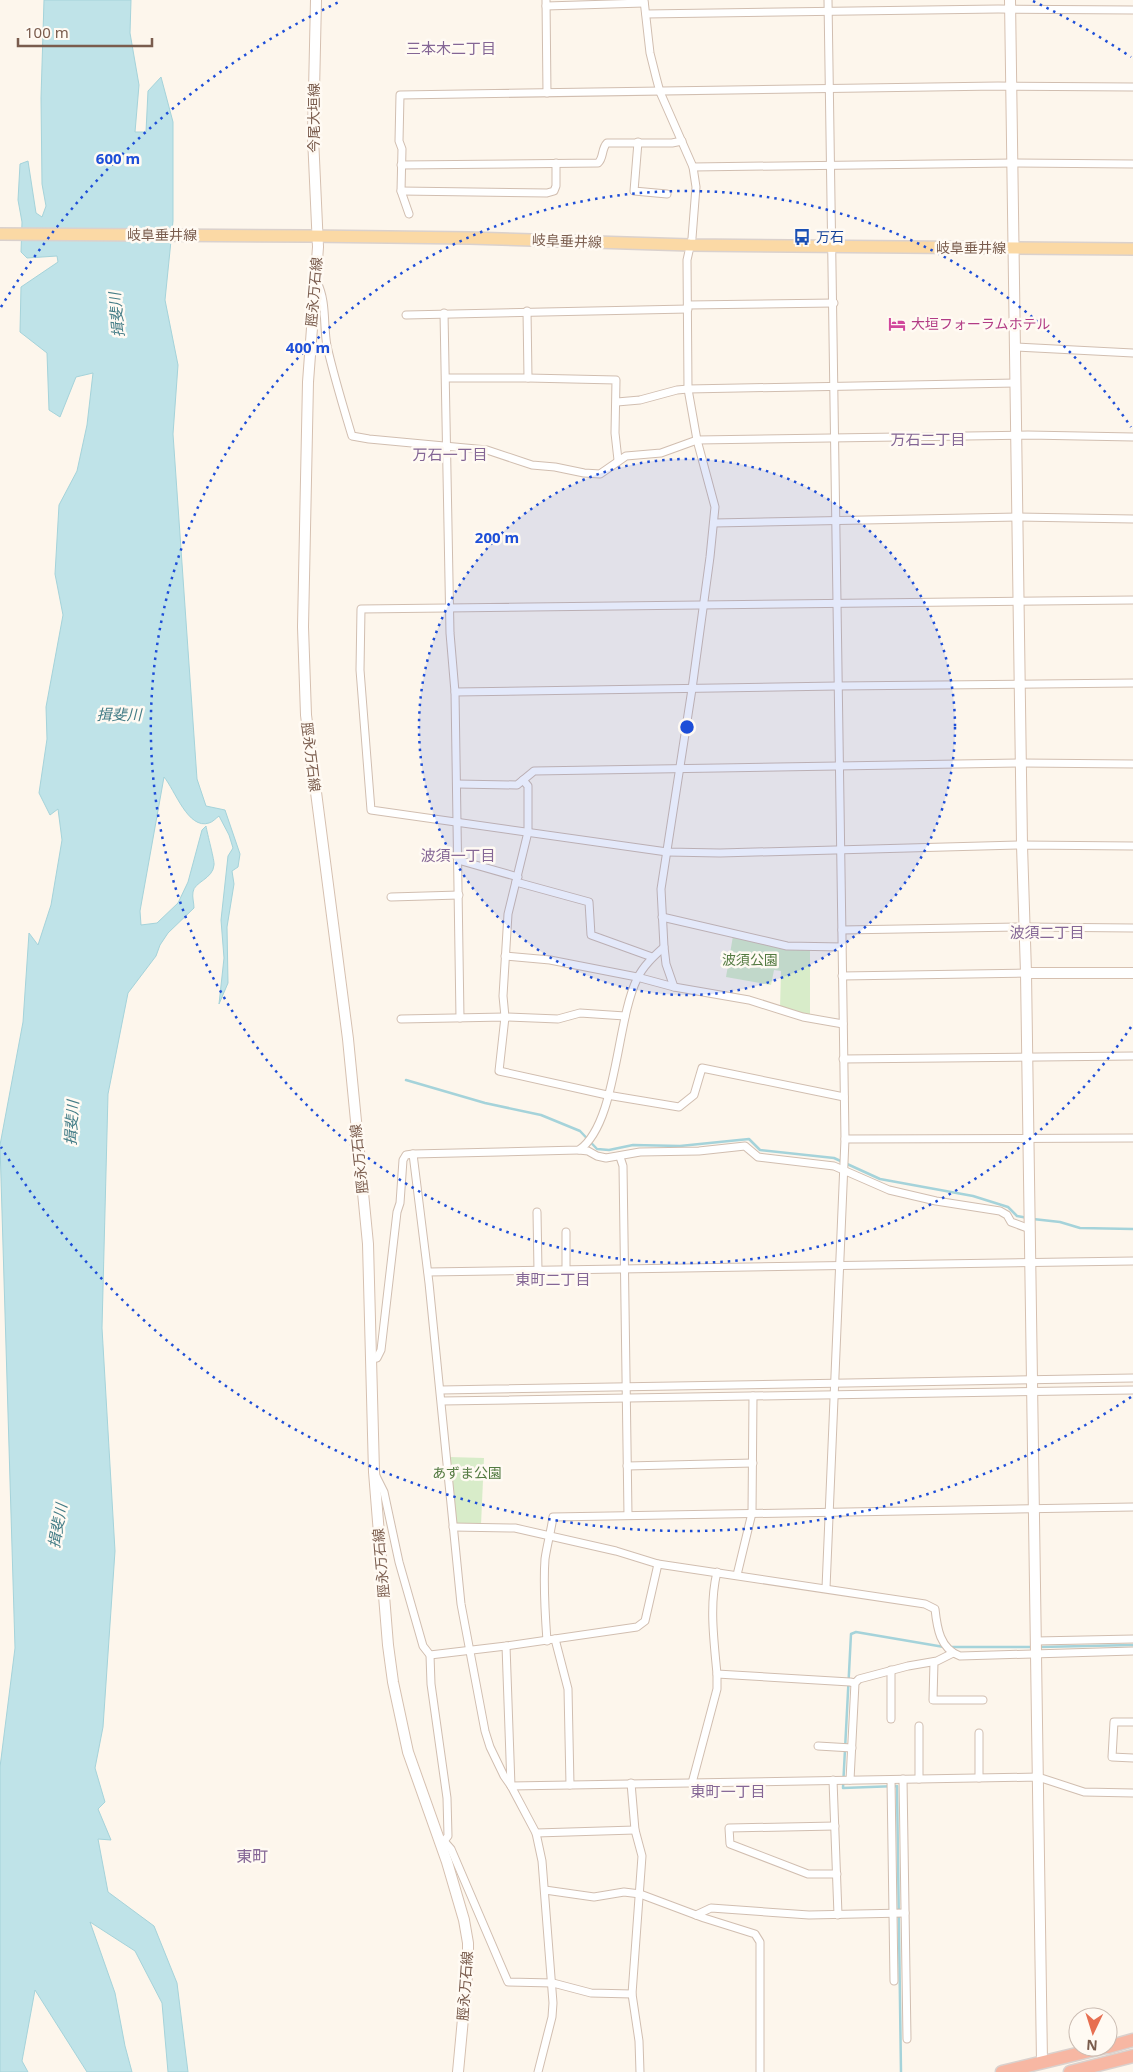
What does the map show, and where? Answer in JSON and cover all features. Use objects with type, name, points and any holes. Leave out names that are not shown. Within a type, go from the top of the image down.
[{"type":"highway","points":[[1118,2044],[1133,2040]]},
{"type":"highway","points":[[1070,2072],[1133,2056]]},
{"type":"highway","points":[[1002,2072],[1042,2067],[1074,2057]]},
{"type":"main road","name":"岐阜垂井線","points":[[0,234],[469,238],[690,245],[1133,249]]},
{"type":"street","name":"今尾大垣線","points":[[313,236],[316,0]]},
{"type":"street","points":[[826,1588],[836,1395],[845,1139],[828,0]]},
{"type":"street","points":[[547,93],[546,3],[644,2],[650,53],[660,92],[693,167],[696,196],[687,260],[688,389],[696,440],[715,507],[692,689],[661,889],[666,964],[674,986]]},
{"type":"street","points":[[1010,5],[1042,2067]]},
{"type":"street","points":[[646,14],[829,12],[1010,5],[1133,10]]},
{"type":"street","points":[[409,214],[401,191],[400,95],[1012,86],[1133,87]]},
{"type":"street","points":[[401,165],[598,163],[601,161],[604,146],[607,143],[672,143],[682,141]]},
{"type":"street","points":[[638,142],[634,191],[667,194]]},
{"type":"street","points":[[401,191],[547,193],[554,191],[556,186],[556,163]]},
{"type":"street","points":[[693,167],[1012,163],[1133,164]]},
{"type":"street","name":"脛永万石線","points":[[313,236],[316,280],[308,382],[303,670],[311,756],[348,1039],[367,1234],[374,1472],[388,1645],[393,1682],[408,1752],[442,1842],[464,1920],[468,1943],[468,1965],[458,2072]]},
{"type":"street","points":[[316,280],[323,294],[329,352],[338,393],[352,436],[487,450],[532,465],[600,474],[626,456],[661,452],[696,440],[1016,435],[1133,437]]},
{"type":"street","points":[[406,315],[834,303]]},
{"type":"street","points":[[527,311],[528,378]]},
{"type":"street","points":[[444,314],[450,607],[455,692],[460,1018]]},
{"type":"street","points":[[1016,347],[1133,353]]},
{"type":"street","points":[[446,378],[616,380],[615,433],[618,460]]},
{"type":"street","points":[[616,402],[640,400],[688,389],[1016,383]]},
{"type":"street","points":[[714,523],[1018,517],[1133,519]]},
{"type":"street","points":[[1133,600],[361,609],[360,670],[371,810],[667,852],[720,853],[841,848],[1022,845],[1133,846]]},
{"type":"street","points":[[455,692],[1133,684]]},
{"type":"street","points":[[457,784],[517,785],[534,771],[1133,764]]},
{"type":"street","points":[[523,780],[528,786],[528,832],[508,914],[503,996],[505,1017],[499,1071],[607,1095],[679,1107],[694,1096],[702,1068],[844,1097]]},
{"type":"street","points":[[458,860],[589,902],[591,935],[652,957]]},
{"type":"street","points":[[391,897],[459,895]]},
{"type":"street","points":[[662,917],[787,946],[842,947]]},
{"type":"street","points":[[842,930],[1024,927],[1133,928]]},
{"type":"street","points":[[579,1150],[586,1145],[604,1115],[607,1095],[625,1024],[627,1003],[637,977],[652,957],[664,947]]},
{"type":"street","points":[[505,956],[550,960],[637,977],[749,1000],[803,1017],[842,1024]]},
{"type":"street","points":[[842,976],[1133,973]]},
{"type":"street","points":[[401,1019],[505,1017],[558,1019],[580,1013],[625,1016]]},
{"type":"street","points":[[843,1059],[1133,1056]]},
{"type":"street","points":[[845,1139],[1133,1138]]},
{"type":"street","points":[[370,1359],[377,1358],[381,1350],[397,1212],[400,1203],[403,1160],[406,1155],[579,1150],[588,1151],[597,1156],[620,1157],[640,1152],[698,1151],[745,1146],[758,1157],[834,1166],[889,1190],[936,1201],[1000,1211],[1007,1215],[1012,1222],[1030,1229]]},
{"type":"street","points":[[413,1154],[441,1390],[461,1604],[484,1731],[504,1776],[512,1786],[536,1833],[542,1861],[553,1983],[552,2017],[538,2072]]},
{"type":"street","points":[[620,1157],[623,1166],[628,1515]]},
{"type":"street","points":[[537,1212],[538,1271]]},
{"type":"street","points":[[566,1232],[566,1271]]},
{"type":"street","points":[[428,1272],[1133,1261]]},
{"type":"street","points":[[441,1390],[1133,1378]]},
{"type":"street","points":[[442,1401],[1133,1390]]},
{"type":"street","points":[[737,1575],[752,1513],[753,1396]]},
{"type":"street","points":[[627,1466],[752,1463]]},
{"type":"street","points":[[374,1472],[384,1492],[399,1562],[423,1646],[430,1655],[447,1798],[448,1836],[442,1842],[451,1849],[508,1982],[553,1983],[591,1994],[632,1994]]},
{"type":"street","points":[[547,1640],[544,1598],[545,1557],[551,1536],[553,1517],[1133,1507]]},
{"type":"street","points":[[453,1527],[515,1528],[616,1551],[658,1564],[925,1604],[935,1609],[938,1634],[953,1654],[960,1656],[1133,1651]]},
{"type":"street","points":[[430,1655],[638,1627],[645,1621],[658,1564]]},
{"type":"street","points":[[692,1782],[717,1689],[714,1583],[717,1572]]},
{"type":"street","points":[[555,1639],[568,1689],[570,1785]]},
{"type":"street","points":[[1036,1641],[1133,1639]]},
{"type":"street","points":[[506,1646],[512,1786]]},
{"type":"street","points":[[850,1780],[855,1684],[859,1679],[891,1670],[934,1662],[953,1654]]},
{"type":"street","points":[[934,1662],[933,1700],[983,1700]]},
{"type":"street","points":[[891,1670],[891,1719]]},
{"type":"street","points":[[716,1674],[850,1682],[855,1684]]},
{"type":"street","points":[[1133,1722],[1114,1722],[1112,1757],[1133,1758]]},
{"type":"street","points":[[919,1779],[920,1726]]},
{"type":"street","points":[[979,1733],[979,1778]]},
{"type":"street","points":[[818,1746],[852,1748]]},
{"type":"street","points":[[512,1786],[1038,1777],[1084,1792],[1133,1793]]},
{"type":"street","points":[[903,1779],[907,2039]]},
{"type":"street","points":[[833,1780],[838,1915]]},
{"type":"street","points":[[891,1780],[894,1981]]},
{"type":"street","points":[[631,1783],[635,1830],[642,1856],[632,1994],[639,2041],[640,2072]]},
{"type":"street","points":[[835,1826],[730,1828],[730,1844],[808,1874],[837,1874]]},
{"type":"street","points":[[536,1833],[635,1830]]},
{"type":"street","points":[[545,1890],[594,1897],[624,1892],[640,1894],[755,1934],[760,1942],[760,2072]]},
{"type":"street","points":[[696,1915],[711,1908],[809,1915],[905,1913]]},
{"type":"green space","name":"波須公園","points":[[733,936],[810,949],[810,1015],[780,1008],[781,971],[774,970],[771,985],[726,977]]},
{"type":"green space","name":"あずま公園","points":[[449,1457],[484,1458],[481,1525],[455,1524]]},
{"type":"water","name":"揖斐川","points":[[44,0],[131,0],[130,33],[139,85],[135,132],[146,132],[148,91],[161,77],[173,122],[173,221],[165,300],[178,365],[173,434],[197,779],[206,806],[225,810],[240,854],[238,867],[232,871],[234,884],[227,927],[228,983],[219,1004],[224,958],[221,920],[228,856],[233,848],[229,835],[219,816],[209,823],[201,824],[195,821],[183,808],[164,777],[140,911],[141,925],[157,923],[178,903],[188,882],[202,830],[206,826],[214,865],[210,874],[194,889],[194,908],[168,933],[160,945],[156,956],[128,993],[108,1094],[102,1328],[115,1551],[103,1727],[95,1768],[105,1802],[98,1809],[111,1840],[98,1839],[108,1892],[154,1926],[177,1983],[188,2072],[168,2072],[162,2003],[135,1951],[90,1922],[115,1993],[132,2072],[87,2072],[35,1990],[22,2061],[28,2072],[0,2072],[0,1767],[15,1648],[0,1145],[23,1022],[29,933],[38,945],[51,905],[62,840],[58,809],[50,815],[39,793],[47,739],[46,707],[63,615],[55,574],[59,505],[77,471],[87,425],[93,373],[76,377],[60,417],[49,410],[47,353],[20,332],[21,287],[58,262],[57,256],[27,258],[21,252],[22,222],[18,200],[20,164],[28,161],[36,213],[42,217],[46,206],[42,184],[41,98]]},
{"type":"waterway","points":[[406,1080],[485,1103],[541,1115],[580,1131],[597,1149],[609,1150],[633,1145],[680,1146],[749,1139],[760,1150],[834,1158],[880,1179],[973,1196],[1008,1207],[1017,1216],[1028,1218]]},
{"type":"waterway","points":[[1033,1219],[1060,1222],[1080,1228],[1133,1229]]},
{"type":"waterway","points":[[901,2072],[897,1786],[843,1788],[851,1634],[856,1632],[944,1647]]},
{"type":"waterway","points":[[1040,1647],[1133,1645]]},
{"type":"waterway","points":[[950,1647],[1034,1647]]},
{"type":"place","name":"万石","points":[[802,237]]},
{"type":"place","name":"大垣フォーラムホテル","points":[[897,324]]},
{"type":"district","name":"三本木二丁目","points":[[451,49]]},
{"type":"district","name":"万石二丁目","points":[[928,440]]},
{"type":"district","name":"万石一丁目","points":[[450,455]]},
{"type":"district","name":"波須一丁目","points":[[458,856]]},
{"type":"district","name":"波須二丁目","points":[[1047,933]]},
{"type":"district","name":"東町二丁目","points":[[553,1280]]},
{"type":"district","name":"東町一丁目","points":[[728,1792]]},
{"type":"district","name":"東町","points":[[252,1856]]}]
